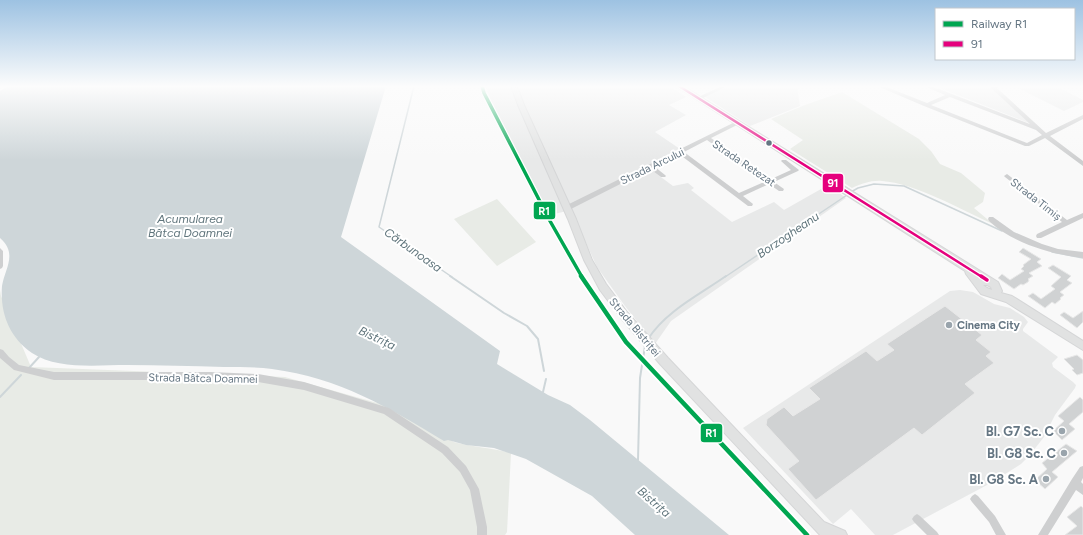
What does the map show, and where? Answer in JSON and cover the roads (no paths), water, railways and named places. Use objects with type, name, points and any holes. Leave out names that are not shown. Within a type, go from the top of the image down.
[{"type":"main road","name":"Strada Bistriței","points":[[524,111],[596,276],[613,302],[655,351],[824,530],[841,535]]},
{"type":"main road","points":[[719,111],[966,268],[983,282],[984,292],[995,291],[1009,298],[1083,344]]},
{"type":"street","points":[[943,111],[1026,145],[1082,119]]},
{"type":"street","points":[[991,111],[1038,129]]},
{"type":"street","points":[[1019,111],[1045,135],[1083,164]]},
{"type":"street","name":"Strada Arcului","points":[[567,208],[737,123]]},
{"type":"street","name":"Strada Retezat","points":[[707,138],[768,182],[781,189]]},
{"type":"street","points":[[680,152],[750,204]]},
{"type":"street","points":[[739,195],[796,170],[784,161]]},
{"type":"street","points":[[650,166],[663,176]]},
{"type":"street","name":"Strada Timiș","points":[[1007,176],[1066,222]]},
{"type":"street","points":[[1039,236],[1083,215]]},
{"type":"street","points":[[991,219],[996,225],[1005,230],[1046,248],[1060,252],[1083,255]]},
{"type":"street","points":[[0,252],[0,266]]},
{"type":"street","name":"Strada Bâtca Doamnei","points":[[0,352],[17,368],[54,376],[212,376],[258,378],[304,386],[386,411],[445,450],[463,469],[474,489],[482,527],[482,535]]},
{"type":"street","points":[[1044,535],[1083,470]]},
{"type":"street","points":[[1076,482],[1083,490]]},
{"type":"street","points":[[975,499],[992,519],[1001,535]]},
{"type":"street","points":[[917,519],[934,535]]},
{"type":"water","name":"Acumularea Bâtca Doamnei","points":[[0,111],[379,111],[341,237],[500,351],[497,364],[548,395],[570,405],[590,420],[729,535],[635,535],[592,496],[526,459],[494,448],[466,445],[448,440],[444,441],[383,406],[362,396],[319,379],[296,373],[254,367],[151,365],[91,366],[65,364],[42,358],[32,353],[17,340],[8,324],[3,306],[2,286],[9,261],[9,255],[5,244],[0,238]]},
{"type":"waterway","name":"Cărbunoasa","points":[[408,111],[379,227],[452,277]]},
{"type":"waterway","name":"Borzogheanu","points":[[851,192],[858,188],[874,184],[904,186],[1002,231]]},
{"type":"waterway","name":"Borzogheanu","points":[[725,277],[847,195]]},
{"type":"waterway","name":"Borzogheanu","points":[[1052,252],[1083,258]]},
{"type":"waterway","name":"Cărbunoasa","points":[[450,276],[504,313],[527,326],[538,339],[544,371]]},
{"type":"waterway","name":"Borzogheanu","points":[[648,339],[655,329],[673,312],[726,276]]},
{"type":"waterway","name":"Borzogheanu","points":[[638,460],[640,378],[645,346]]},
{"type":"waterway","points":[[29,368],[39,357]]},
{"type":"waterway","points":[[0,397],[21,375]]},
{"type":"waterway","points":[[543,392],[546,379]]},
{"type":"rail line","name":"R1","points":[[493,111],[567,252],[605,313],[626,342],[807,535]]},
{"type":"place","name":"Cinema City","points":[[949,325]]},
{"type":"place","name":"Bl. G7 Sc. C","points":[[1062,431]]},
{"type":"place","name":"Bl. G8 Sc. C","points":[[1064,453]]},
{"type":"place","name":"Bl. G8 Sc. A","points":[[1046,479]]},
{"type":"water label","name":"Bistrița","points":[[377,338]]},
{"type":"water label","name":"Bistrița","points":[[654,502]]}]
